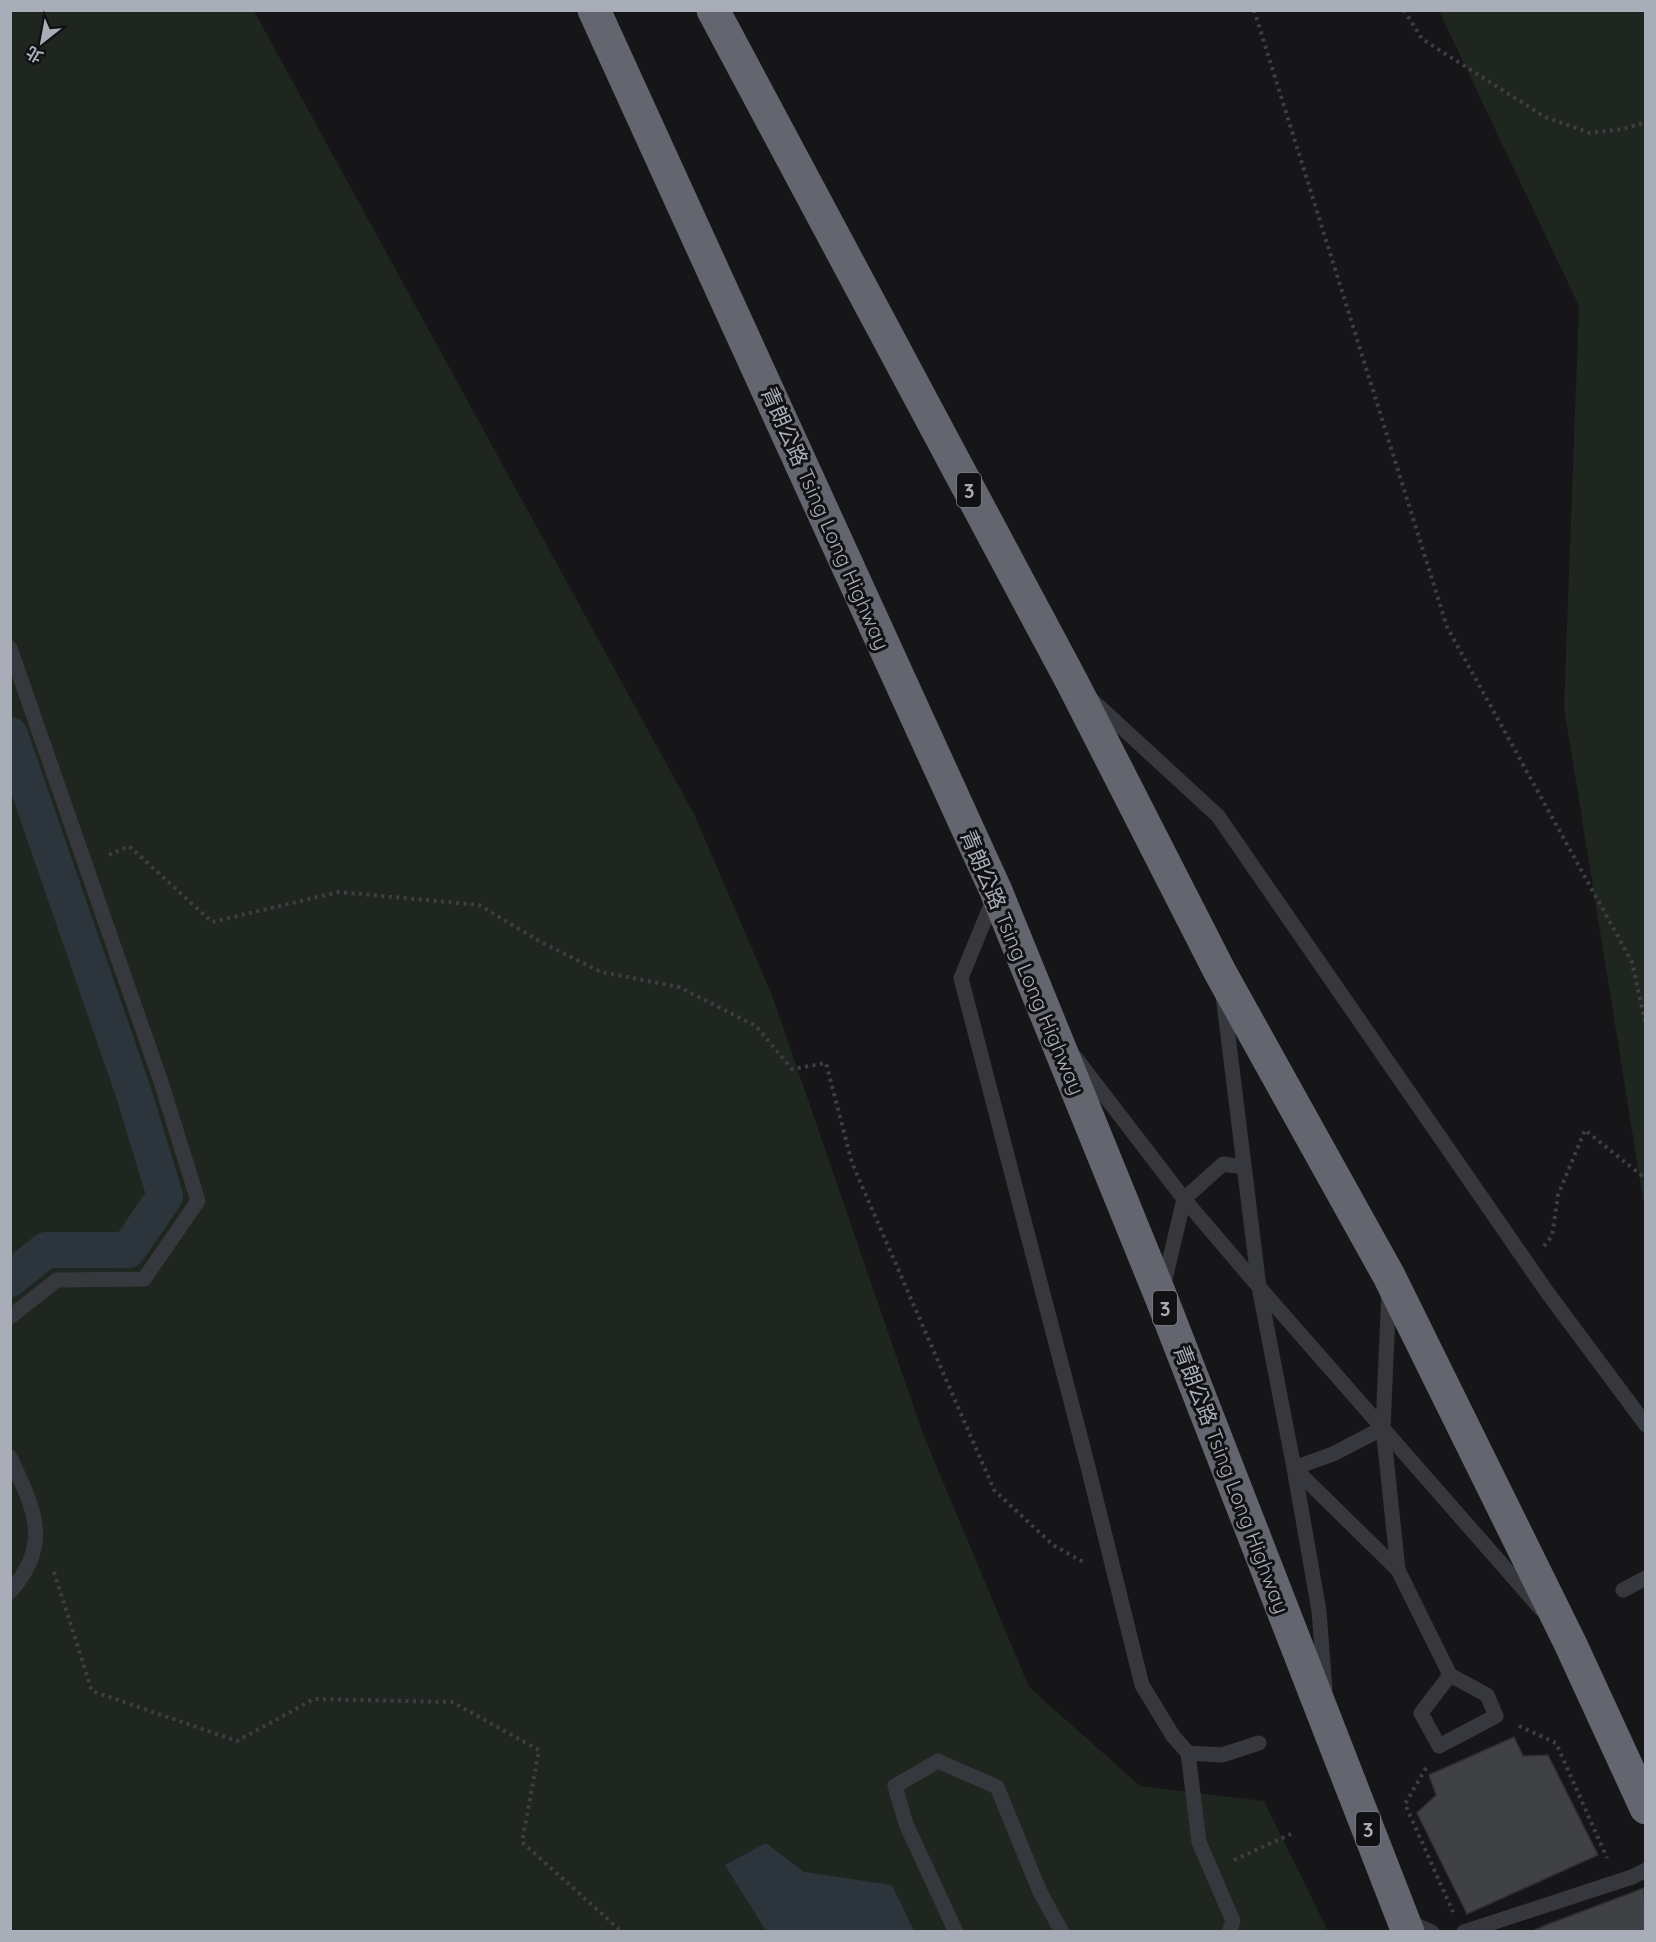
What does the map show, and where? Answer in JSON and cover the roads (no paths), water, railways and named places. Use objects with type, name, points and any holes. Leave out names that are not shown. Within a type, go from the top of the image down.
[{"type":"highway","name":"青朗公路 Tsing Long Highway","points":[[594,10],[996,891],[1161,1297],[1328,1727],[1415,1928]]},
{"type":"highway","name":"3","points":[[713,10],[1072,682],[1220,972],[1389,1276],[1570,1643],[1646,1808]]},
{"type":"lane","points":[[10,648],[161,1082],[198,1201],[144,1279],[57,1280],[10,1317]]},
{"type":"lane","points":[[1072,682],[1218,816],[1547,1292],[1646,1425]]},
{"type":"lane","points":[[996,891],[961,978],[1142,1685],[1173,1736],[1188,1753],[1199,1842],[1233,1921],[1229,1932]]},
{"type":"lane","points":[[1220,972],[1259,1287],[1294,1468],[1318,1611],[1328,1727]]},
{"type":"lane","points":[[1052,1027],[1184,1199],[1570,1643]]},
{"type":"lane","points":[[1161,1297],[1184,1199],[1223,1164],[1244,1167]]},
{"type":"lane","points":[[1389,1276],[1383,1428],[1398,1569]]},
{"type":"lane","points":[[1294,1468],[1333,1454],[1383,1428]]},
{"type":"lane","points":[[10,1456],[32,1505],[37,1542],[26,1571],[10,1592]]},
{"type":"lane","points":[[1294,1468],[1398,1569],[1450,1675],[1487,1695],[1497,1716],[1439,1746],[1421,1713],[1450,1675]]},
{"type":"lane","points":[[1623,1590],[1646,1578]]},
{"type":"lane","points":[[1188,1753],[1222,1755],[1259,1743]]},
{"type":"lane","points":[[956,1932],[906,1824],[895,1786],[938,1761],[997,1786],[1040,1892],[1062,1932]]},
{"type":"lane","points":[[1461,1926],[1632,1877],[1646,1870]]},
{"type":"waterway","points":[[10,735],[133,1091],[165,1196],[128,1250],[46,1250],[10,1279]]}]
